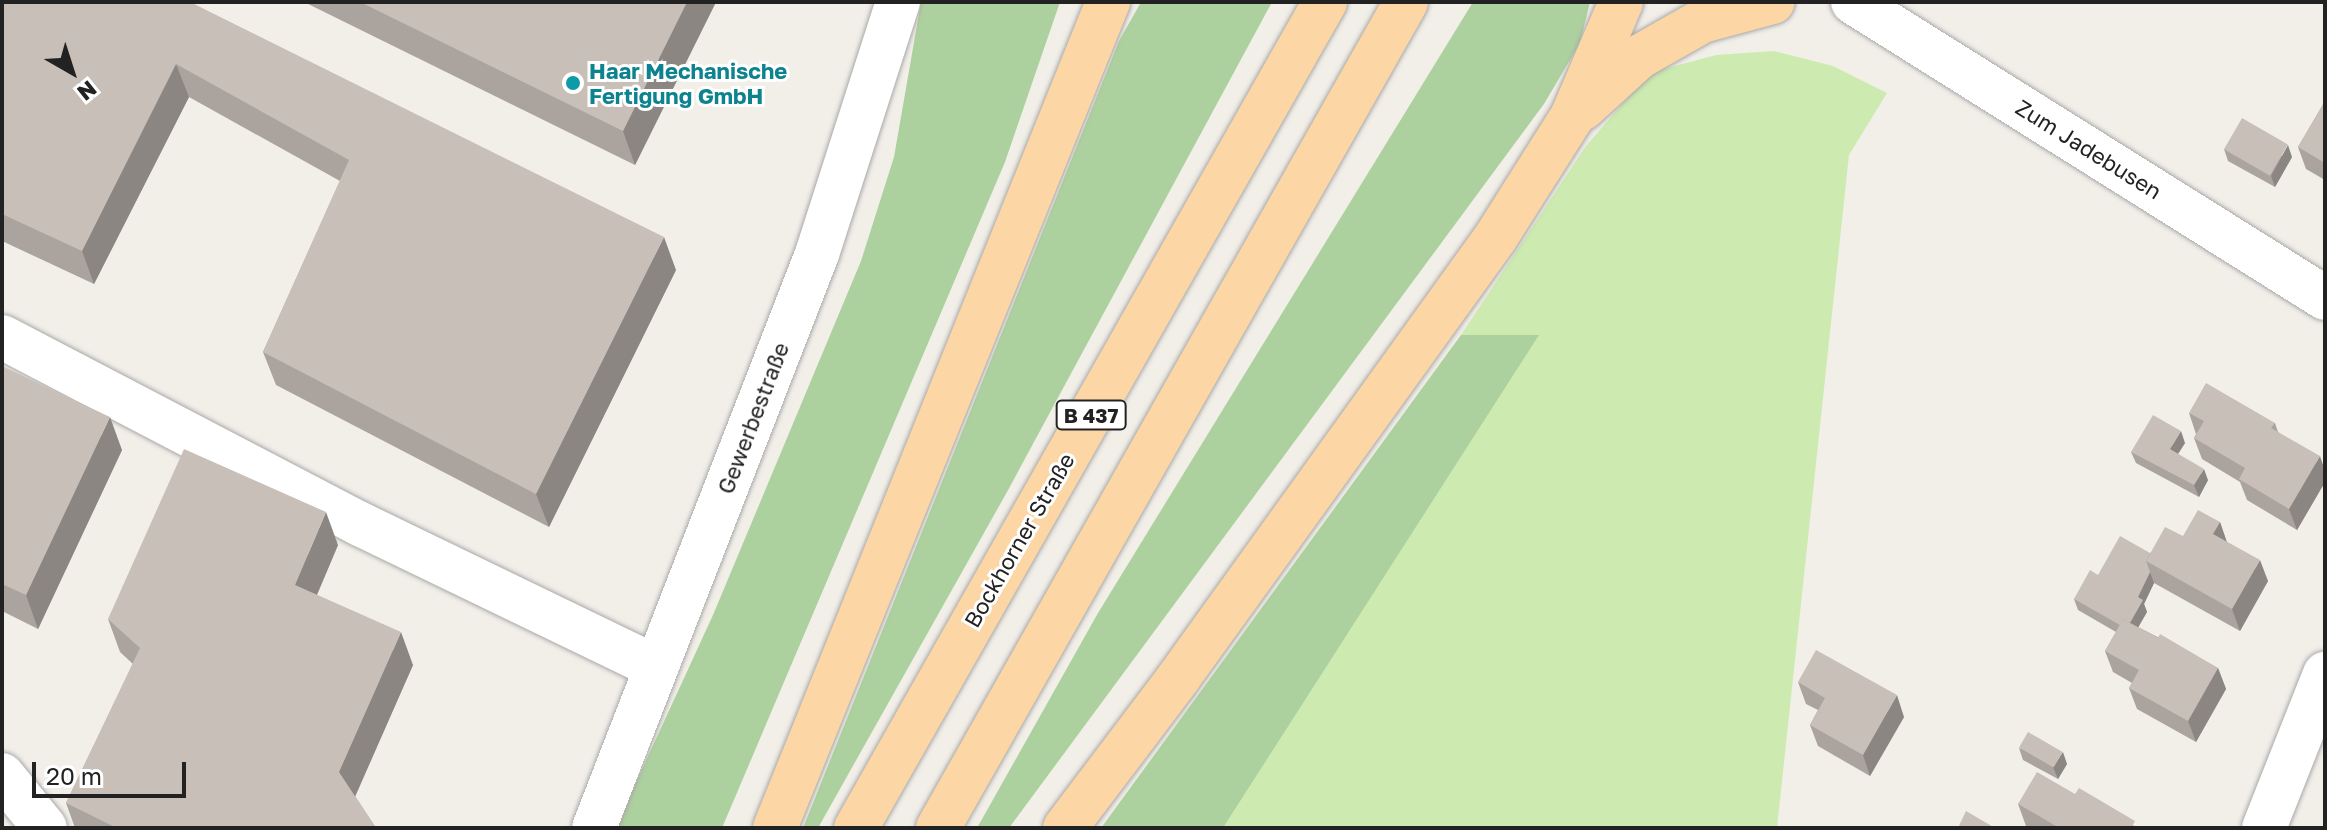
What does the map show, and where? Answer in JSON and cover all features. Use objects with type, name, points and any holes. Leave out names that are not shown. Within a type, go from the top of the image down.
[{"type":"main road","points":[[775,828],[1108,2]]},
{"type":"main road","name":"Bockhorner Straße","points":[[856,828],[1325,2]]},
{"type":"main road","name":"B 437","points":[[938,828],[1406,2]]},
{"type":"main road","points":[[1065,828],[1179,677],[1496,237],[1572,117],[1621,2]]},
{"type":"main road","points":[[1572,117],[1639,57],[1702,21],[1773,2]]},
{"type":"street","name":"Gewerbestraße","points":[[594,828],[817,254],[898,2]]},
{"type":"street","name":"Zum Jadebusen","points":[[1853,2],[2325,298]]},
{"type":"street","points":[[2,337],[360,524],[656,667]]},
{"type":"street","points":[[2264,828],[2325,674]]},
{"type":"street","points":[[2,775],[45,828]]},
{"type":"green space","points":[[921,2],[1060,2],[1005,162],[722,828],[615,828],[713,615],[861,261],[894,157]]},
{"type":"green space","points":[[1141,2],[1272,2],[1007,492],[818,828],[803,828],[1119,41]]},
{"type":"green space","points":[[1473,2],[1590,2],[1580,43],[1544,104],[1009,828],[977,828],[1098,613]]},
{"type":"green space","points":[[1774,51],[1833,66],[1887,93],[1849,155],[1777,828],[1223,828],[1538,336],[1461,335],[1586,146],[1649,73],[1716,55]]},
{"type":"green space","points":[[1461,335],[1539,335],[1223,828],[1101,828]]},
{"type":"building","points":[[2,2],[190,2],[664,237],[536,494],[263,352],[349,160],[176,64],[82,251],[2,214]]},
{"type":"building","name":"Haar Mechanische Fertigung GmbH","points":[[360,2],[687,2],[623,131]]},
{"type":"building","points":[[2325,101],[2325,163],[2298,147]]},
{"type":"building","points":[[2242,118],[2288,144],[2270,176],[2224,149]]},
{"type":"building","points":[[2,366],[110,417],[26,595],[2,584]]},
{"type":"building","points":[[2206,383],[2275,423],[2271,428],[2320,456],[2289,509],[2239,479],[2245,468],[2194,438],[2204,421],[2189,413]]},
{"type":"building","points":[[2153,415],[2181,431],[2170,449],[2204,469],[2194,485],[2131,452]]},
{"type":"building","points":[[184,449],[326,512],[295,585],[401,632],[339,772],[376,828],[117,828],[66,803],[140,648],[108,619]]},
{"type":"building","points":[[2198,510],[2220,522],[2213,534],[2260,560],[2232,609],[2146,561],[2165,527],[2183,536]]},
{"type":"building","points":[[2120,536],[2150,553],[2146,561],[2150,572],[2138,597],[2143,600],[2130,623],[2123,619],[2120,625],[2074,599],[2090,570],[2098,575]]},
{"type":"building","points":[[2123,619],[2158,638],[2160,634],[2218,668],[2188,721],[2129,688],[2139,670],[2105,651]]},
{"type":"building","points":[[1816,650],[1897,695],[1863,755],[1810,725],[1825,698],[1798,682]]},
{"type":"building","points":[[2028,732],[2063,752],[2054,768],[2019,748]]},
{"type":"building","points":[[2037,772],[2075,794],[2079,788],[2135,821],[2131,828],[2055,828],[2018,804]]},
{"type":"building","points":[[1966,811],[1995,828],[1958,828]]},
{"type":"place","name":"Haar Mechanische Fertigung GmbH","points":[[573,83]]}]
